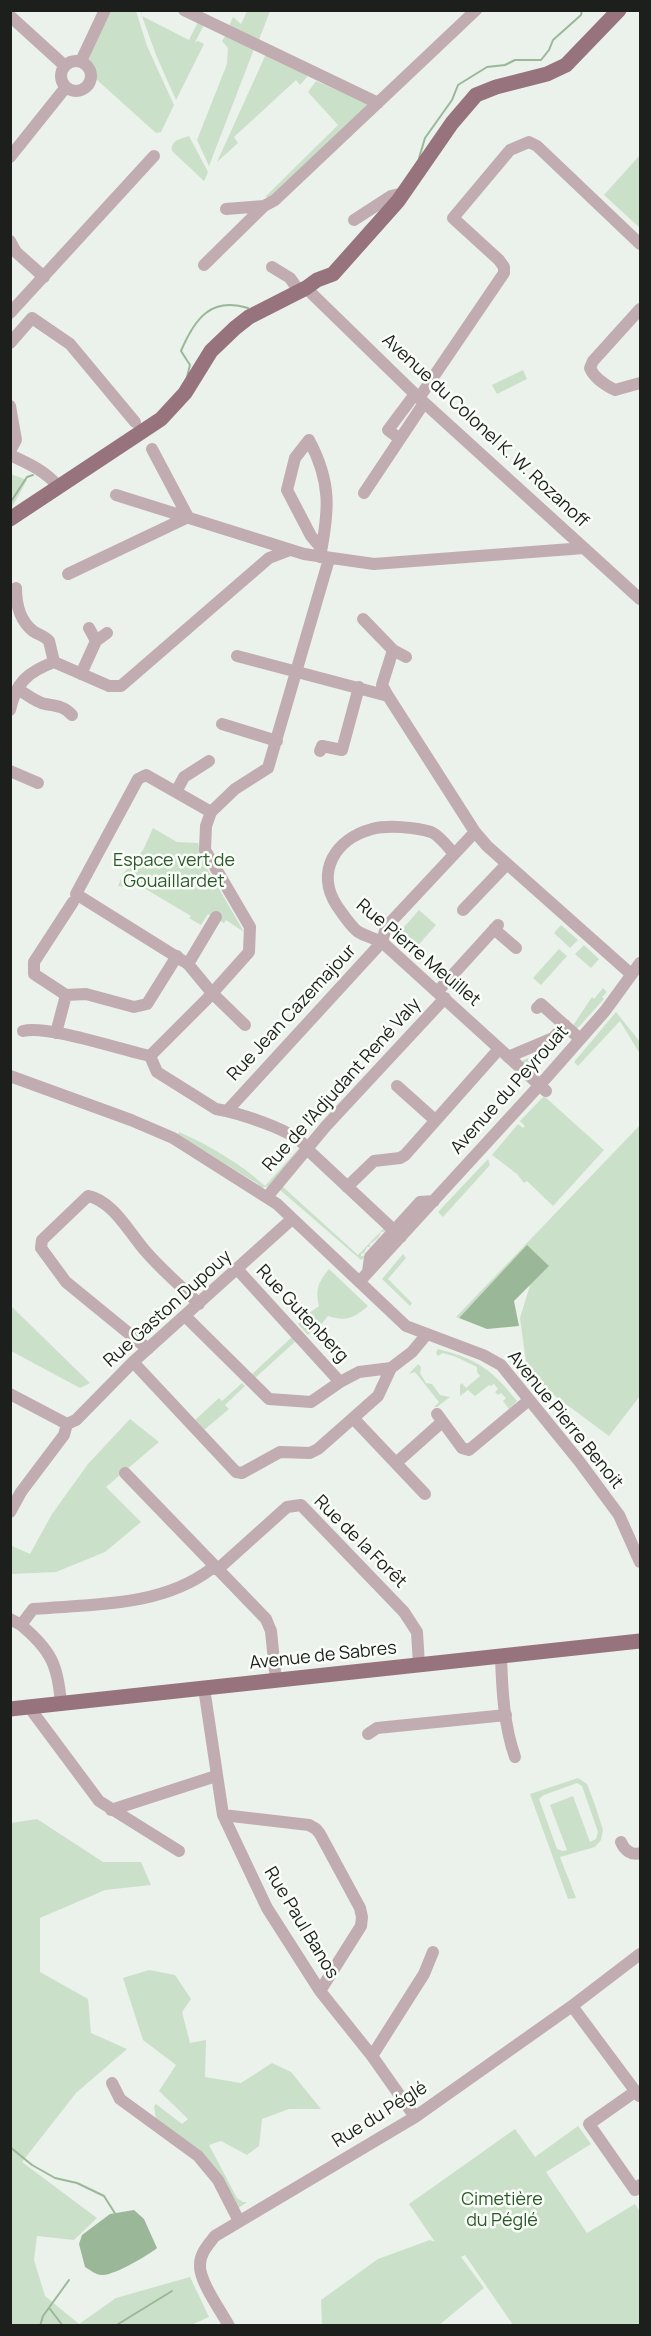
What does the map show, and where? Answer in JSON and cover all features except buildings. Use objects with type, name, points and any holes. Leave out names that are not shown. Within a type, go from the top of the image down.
[{"type":"main road","points":[[10,519],[161,420],[185,393],[211,351],[249,317],[303,290],[316,280],[333,274],[404,193],[452,123],[476,95],[496,87],[547,74],[566,65],[619,11]]},
{"type":"main road","name":"Avenue de Sabres","points":[[10,1709],[637,1643]]},
{"type":"street","points":[[81,61],[105,10]]},
{"type":"street","points":[[184,10],[378,103]]},
{"type":"street","points":[[204,264],[476,10]]},
{"type":"street","points":[[10,16],[65,66]]},
{"type":"street","points":[[71,61],[81,61],[88,67],[90,81],[79,91],[66,87],[61,77],[65,66],[71,61]]},
{"type":"street","points":[[10,157],[66,87]]},
{"type":"street","points":[[364,493],[400,439],[420,399],[504,273],[504,267],[499,260],[453,218],[510,150],[529,142],[537,146],[640,244]]},
{"type":"street","points":[[10,313],[154,156]]},
{"type":"street","points":[[354,220],[391,196],[404,193]]},
{"type":"street","points":[[226,208],[264,206]]},
{"type":"street","points":[[10,241],[16,252],[45,277]]},
{"type":"street","name":"Avenue du Colonel K. W. Rozanoff","points":[[272,267],[290,278],[640,599]]},
{"type":"street","points":[[640,309],[593,361],[590,368],[592,373],[605,385],[615,390],[640,383]]},
{"type":"street","points":[[10,344],[32,318],[70,344],[135,422]]},
{"type":"street","points":[[10,406],[16,440],[10,453],[37,466],[48,474],[59,487]]},
{"type":"street","points":[[150,1056],[249,952],[250,927],[205,850],[206,826],[211,812],[235,789],[268,768],[277,741],[323,555],[328,506],[322,469],[309,440],[295,458],[287,490],[323,555]]},
{"type":"street","points":[[152,449],[188,517]]},
{"type":"street","points":[[116,495],[290,550],[374,564],[584,548]]},
{"type":"street","points":[[68,574],[188,517]]},
{"type":"street","points":[[10,710],[14,694],[28,674],[54,662],[109,686],[121,686],[269,558],[290,550]]},
{"type":"street","points":[[16,588],[16,604],[23,619],[33,631],[50,641],[54,662]]},
{"type":"street","points":[[363,619],[393,650],[406,657]]},
{"type":"street","points":[[89,628],[96,640]]},
{"type":"street","points":[[81,674],[96,640],[107,633]]},
{"type":"street","points":[[393,650],[382,685],[475,832],[507,864],[631,974]]},
{"type":"street","points":[[237,656],[388,696]]},
{"type":"street","points":[[320,751],[322,746],[342,750],[359,687]]},
{"type":"street","points":[[14,694],[45,704],[55,704],[72,715]]},
{"type":"street","points":[[222,724],[277,741]]},
{"type":"street","points":[[176,792],[184,777],[208,761]]},
{"type":"street","points":[[10,771],[38,783]]},
{"type":"street","points":[[211,812],[146,775],[138,779],[76,894],[188,964],[212,993],[245,1025]]},
{"type":"street","name":"Rue Pierre Meuillet","points":[[454,854],[433,832],[399,827],[372,829],[351,839],[335,851],[326,875],[331,896],[348,921],[358,931],[382,942],[543,1088]]},
{"type":"street","name":"Rue Jean Cazemajour","points":[[227,1111],[382,942],[386,927],[475,832]]},
{"type":"street","points":[[463,910],[507,864]]},
{"type":"street","points":[[73,902],[34,962],[34,974],[66,995],[86,994],[134,1007],[147,1004],[177,956]]},
{"type":"street","points":[[188,964],[216,917]]},
{"type":"street","name":"Rue de l'Adjudant René Valy","points":[[267,1197],[496,927],[516,948]]},
{"type":"street","name":"Avenue du Peyrouat","points":[[364,1277],[398,1234],[434,1201],[543,1088],[640,963]]},
{"type":"street","points":[[56,1033],[66,995]]},
{"type":"street","points":[[537,1008],[541,1004],[580,1038]]},
{"type":"street","points":[[347,1187],[374,1161],[400,1158],[405,1155],[438,1117],[504,1053],[553,1038],[565,1025]]},
{"type":"street","points":[[23,1031],[34,1028],[150,1056]]},
{"type":"street","points":[[150,1056],[157,1072],[216,1109],[290,1134],[304,1143],[307,1149],[398,1234]]},
{"type":"street","points":[[10,1076],[160,1131],[267,1197],[364,1277]]},
{"type":"street","points":[[397,1086],[438,1117]]},
{"type":"street","points":[[148,1349],[90,1304],[66,1282],[41,1248],[42,1240],[88,1196],[98,1198],[127,1226],[147,1253],[199,1304]]},
{"type":"street","name":"Rue Gaston Dupouy","points":[[67,1424],[76,1420],[133,1362],[238,1270],[292,1219]]},
{"type":"street","name":"Rue Gutenberg","points":[[238,1270],[340,1382]]},
{"type":"street","name":"Avenue Pierre Benoit","points":[[364,1277],[399,1321],[492,1359],[507,1372],[579,1461],[619,1515],[640,1562]]},
{"type":"street","points":[[186,1316],[269,1399],[311,1402],[359,1372],[391,1368]]},
{"type":"street","points":[[133,1362],[236,1472],[249,1470],[280,1452],[310,1453],[318,1449],[378,1396],[391,1368],[412,1352],[427,1334]]},
{"type":"street","points":[[10,1394],[67,1424],[63,1435],[21,1492],[10,1512]]},
{"type":"street","points":[[396,1463],[440,1418],[462,1448],[469,1450],[529,1400]]},
{"type":"street","points":[[353,1418],[425,1494]]},
{"type":"street","points":[[125,1473],[268,1622],[276,1681]]},
{"type":"street","name":"Rue de la Forêt","points":[[218,1569],[287,1507],[301,1505],[404,1612],[417,1632],[420,1665]]},
{"type":"street","points":[[61,1704],[57,1676],[45,1648],[16,1622],[33,1609],[158,1596],[211,1569],[218,1569]]},
{"type":"street","points":[[501,1656],[506,1716],[510,1743],[515,1757]]},
{"type":"street","name":"Rue Paul Banos","points":[[204,1688],[223,1815],[267,1908],[320,1991],[372,2056],[415,2117]]},
{"type":"street","points":[[29,1707],[99,1801],[179,1851]]},
{"type":"street","points":[[368,1734],[377,1728],[506,1716]]},
{"type":"street","points":[[111,1810],[216,1776]]},
{"type":"street","points":[[223,1815],[309,1825],[316,1828],[320,1834],[360,1908],[362,1917],[361,1926],[320,1991]]},
{"type":"street","points":[[621,1842],[633,1854],[640,1852]]},
{"type":"street","points":[[372,2056],[424,1974],[433,1953]]},
{"type":"street","name":"Rue du Péglé","points":[[229,2325],[206,2285],[199,2266],[204,2250],[216,2236],[415,2117],[572,2006],[640,1954]]},
{"type":"street","points":[[572,2006],[638,2094],[589,2124],[590,2132],[638,2191]]},
{"type":"street","points":[[112,2083],[120,2099],[198,2157],[218,2180],[239,2221]]},
{"type":"green space","points":[[111,11],[136,11],[147,46],[174,105],[161,132],[156,133],[96,79],[88,59]]},
{"type":"green space","points":[[247,11],[270,11],[258,42],[229,26],[233,17],[241,24]]},
{"type":"green space","points":[[142,16],[189,40],[198,22],[204,25],[195,42],[204,44],[176,100],[156,55]]},
{"type":"green space","points":[[226,35],[254,49],[209,166],[197,140],[227,64],[228,48],[222,41]]},
{"type":"green space","points":[[266,54],[306,74],[307,77],[300,85],[296,80],[234,137],[238,143],[217,162]]},
{"type":"green space","points":[[316,81],[370,104],[270,197],[265,197],[338,125],[308,92]]},
{"type":"green space","points":[[189,136],[208,172],[204,181],[172,151],[174,142]]},
{"type":"green space","points":[[640,155],[640,228],[604,195]]},
{"type":"green space","points":[[523,370],[527,379],[497,394],[492,385]]},
{"type":"green space","points":[[10,474],[27,480],[11,509]]},
{"type":"green space","name":"Espace vert de Gouaillardet","points":[[153,828],[177,842],[198,843],[204,863],[244,932],[226,920],[224,923],[208,914],[201,925],[189,918],[191,916],[144,888],[118,886],[123,874],[143,850]]},
{"type":"green space","points":[[419,910],[436,925],[414,950],[397,935]]},
{"type":"green space","points":[[561,925],[578,940],[570,948],[554,933]]},
{"type":"green space","points":[[584,945],[599,959],[591,968],[575,954]]},
{"type":"green space","points":[[559,949],[567,956],[541,985],[533,978]]},
{"type":"green space","points":[[603,988],[607,992],[602,997],[604,999],[575,1031],[572,1027],[592,997],[594,999]]},
{"type":"green space","points":[[616,1012],[640,1042],[640,1054],[620,1021],[578,1066],[574,1062]]},
{"type":"green space","points":[[565,1027],[568,1030],[534,1072],[522,1061],[546,1050]]},
{"type":"green space","points":[[544,1096],[604,1150],[553,1206],[527,1181],[524,1183],[517,1174],[492,1155],[518,1124],[523,1128],[525,1126],[520,1121]]},
{"type":"green space","points":[[640,1125],[640,1396],[609,1436],[528,1376],[520,1318],[531,1282],[528,1246],[459,1318],[456,1317]]},
{"type":"green space","points":[[179,1132],[224,1156],[265,1186],[301,1146],[270,1186],[261,1188],[188,1141],[176,1138]]},
{"type":"green space","points":[[488,1159],[490,1165],[443,1217],[438,1212]]},
{"type":"green space","points":[[282,1186],[358,1255],[385,1227],[389,1231],[381,1232],[370,1247],[367,1247],[361,1254],[361,1256],[367,1256],[361,1260],[279,1189]]},
{"type":"green space","points":[[403,1254],[406,1258],[388,1279],[412,1303],[410,1306],[382,1279]]},
{"type":"green space","points":[[329,1269],[368,1306],[350,1318],[340,1319],[328,1316],[315,1332],[313,1330],[308,1335],[298,1324],[303,1320],[302,1318],[319,1306],[318,1286]]},
{"type":"green space","points":[[11,1306],[90,1383],[80,1388],[11,1351]]},
{"type":"green space","points":[[293,1336],[297,1340],[255,1378],[251,1375]]},
{"type":"green space","points":[[438,1349],[464,1357],[483,1367],[500,1381],[517,1401],[509,1409],[503,1401],[506,1398],[501,1393],[498,1395],[495,1392],[498,1389],[494,1384],[489,1385],[475,1396],[468,1390],[460,1396],[462,1383],[466,1388],[480,1376],[477,1367],[443,1353],[438,1356],[436,1353]]},
{"type":"green space","points":[[418,1364],[426,1383],[432,1384],[440,1395],[450,1397],[437,1407],[434,1407],[439,1402],[415,1372],[409,1374]]},
{"type":"green space","points":[[242,1383],[245,1386],[225,1405],[229,1409],[204,1430],[195,1420],[219,1398],[222,1401]]},
{"type":"green space","points":[[130,1419],[159,1442],[106,1487],[141,1522],[105,1552],[56,1572],[11,1574],[10,1545],[30,1554],[52,1514],[88,1464]]},
{"type":"green space","points":[[578,1778],[587,1784],[603,1830],[601,1840],[595,1847],[560,1857],[576,1898],[568,1899],[530,1794]],"holes":[[[577,1783],[582,1786],[598,1832],[596,1839],[590,1842],[573,1796],[550,1805],[567,1850],[557,1849],[539,1799]]]},
{"type":"green space","points":[[37,1819],[103,1862],[141,1862],[151,1885],[105,1890],[40,1918],[40,1972],[88,1999],[91,2033],[127,2049],[76,2093],[22,2162],[97,2218],[74,2240],[37,2236],[34,2260],[45,2296],[79,2324],[116,2298],[190,2277],[209,2317],[191,2325],[11,2325],[11,1823]]},
{"type":"green space","points":[[149,1970],[175,1975],[191,1999],[182,2012],[190,2043],[206,2040],[205,2077],[241,2083],[272,2063],[291,2072],[321,2109],[289,2109],[262,2119],[259,2146],[247,2155],[221,2141],[209,2145],[237,2198],[247,2202],[237,2209],[214,2166],[156,2119],[154,2106],[156,2104],[182,2124],[188,2119],[159,2091],[176,2065],[143,2040],[123,1978]]},
{"type":"green space","name":"Cimetière du Péglé","points":[[578,2126],[591,2144],[546,2172],[587,2233],[635,2204],[640,2212],[640,2325],[513,2325],[465,2255],[461,2257],[484,2288],[439,2325],[322,2325],[321,2300],[378,2259],[430,2240],[435,2242],[409,2204],[515,2129],[535,2157]]},
{"type":"shaded area","points":[[527,1245],[549,1266],[514,1301],[519,1326],[487,1329],[459,1318]]},
{"type":"shaded area","points":[[134,2210],[144,2219],[157,2248],[131,2264],[107,2274],[98,2274],[85,2267],[79,2244],[82,2235],[110,2214]]},
{"type":"waterway","points":[[419,158],[425,138],[452,100],[458,85],[487,67],[505,65],[515,60],[541,60],[553,40],[581,15],[582,10]]},
{"type":"waterway","points":[[187,377],[190,365],[181,351],[199,320],[214,308],[224,305],[248,308]]},
{"type":"waterway","points":[[10,503],[27,477],[33,475]]},
{"type":"waterway","points":[[10,2147],[32,2165],[55,2178],[77,2183],[104,2196],[116,2215]]},
{"type":"waterway","points":[[40,2326],[43,2316],[69,2280]]},
{"type":"waterway","points":[[115,2326],[172,2291]]},
{"type":"waterway","points":[[50,2309],[63,2326]]}]
